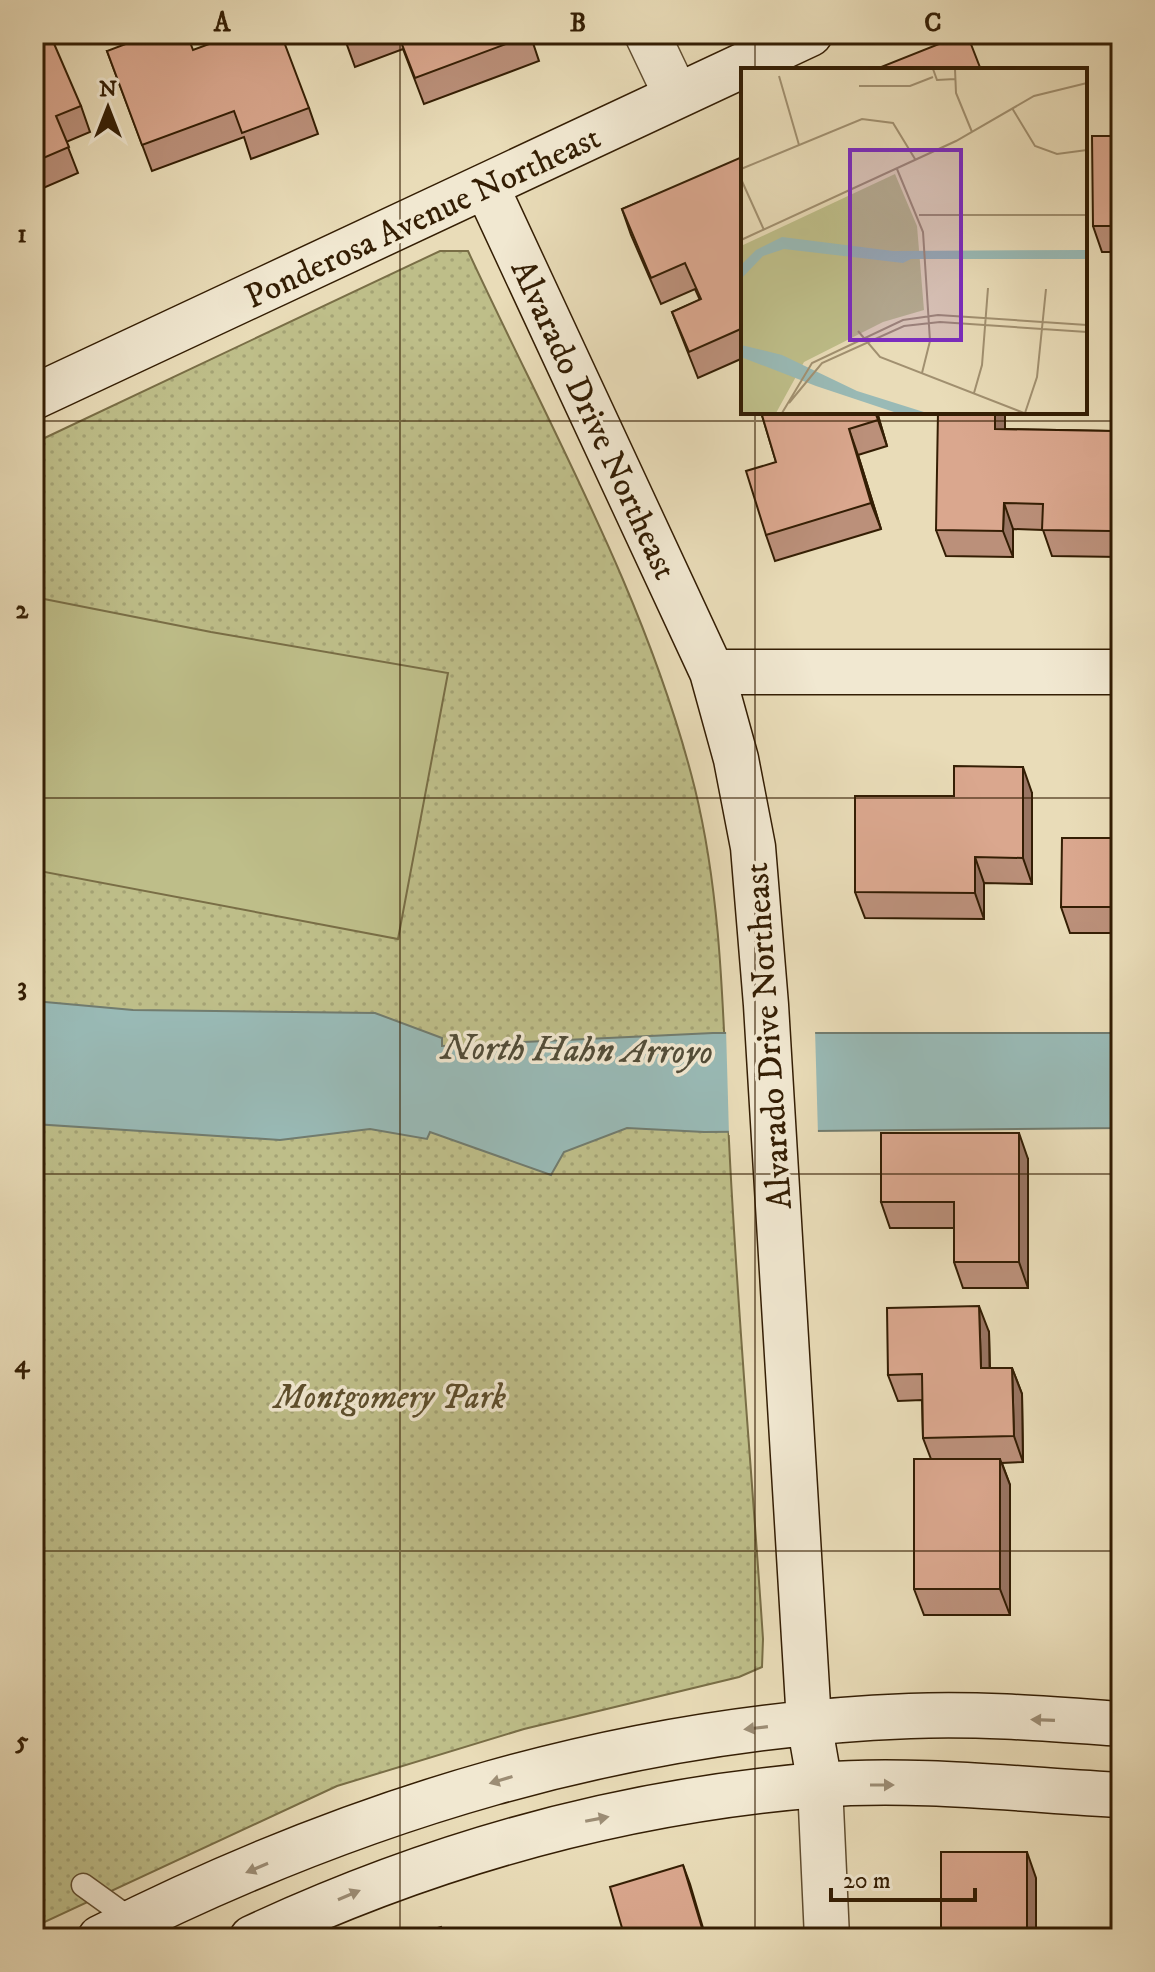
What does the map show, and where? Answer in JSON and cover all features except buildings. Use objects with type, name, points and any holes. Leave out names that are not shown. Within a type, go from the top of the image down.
[{"type":"street","points":[[647,34],[676,95]]},
{"type":"street","name":"Ponderosa Avenue Northeast","points":[[34,397],[487,188],[676,95],[810,34]]},
{"type":"street","name":"Alvarado Drive Northeast","points":[[487,188],[712,672],[736,759],[753,847],[766,1005],[809,1722],[820,1785],[827,1938]]},
{"type":"street","points":[[712,672],[1121,672]]},
{"type":"street","points":[[127,1932],[361,1823],[549,1765],[669,1739],[809,1722],[913,1715],[1121,1724]]},
{"type":"street","points":[[252,1938],[385,1880],[556,1827],[700,1800],[820,1785],[1121,1795]]},
{"type":"lane","points":[[83,1885],[127,1932]]},
{"type":"green space","name":"Montgomery Park","points":[[440,251],[468,251],[563,448],[624,582],[651,650],[695,789],[711,876],[720,964],[736,1266],[763,1639],[762,1667],[739,1677],[524,1729],[337,1786],[34,1927],[34,443]]},
{"type":"green space","points":[[34,597],[211,632],[448,673],[398,939],[34,870]]},
{"type":"water","name":"North Hahn Arroyo","points":[[34,1001],[133,1010],[375,1013],[442,1038],[442,1046],[713,1033],[1121,1033],[1121,1128],[704,1132],[627,1128],[564,1152],[551,1175],[430,1132],[427,1139],[370,1129],[280,1140],[34,1124]]},
{"type":"pier","points":[[726,1029],[815,1029],[818,1135],[729,1135]]}]
